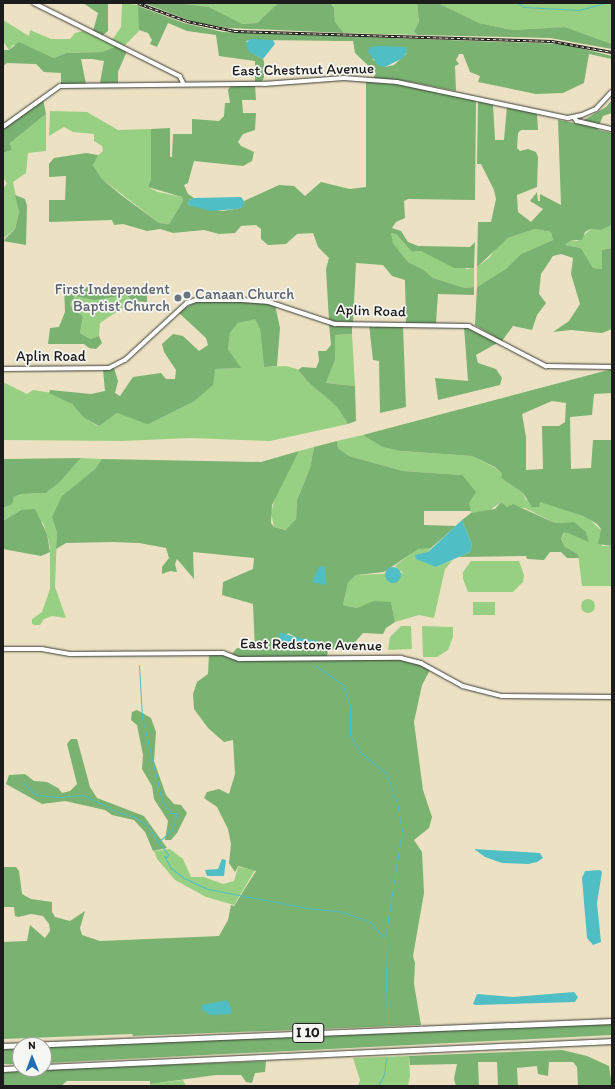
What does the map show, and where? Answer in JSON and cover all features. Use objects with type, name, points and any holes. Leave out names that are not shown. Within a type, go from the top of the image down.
[{"type":"highway","name":"I 10","points":[[3,1046],[612,1021]]},
{"type":"highway","name":"I 10","points":[[52,1067],[612,1041]]},
{"type":"street","points":[[34,3],[180,76],[184,84]]},
{"type":"street","name":"East Chestnut Avenue","points":[[3,127],[54,88],[278,83],[344,78],[397,82],[553,116],[574,117],[577,121],[612,129]]},
{"type":"street","points":[[574,117],[596,109],[612,92]]},
{"type":"street","name":"Aplin Road","points":[[3,369],[109,368],[125,360],[187,303],[196,300],[242,300],[270,302],[335,324],[469,326],[546,366],[612,367]]},
{"type":"street","name":"East Redstone Avenue","points":[[3,649],[42,649],[70,654],[223,653],[239,659],[401,658],[421,663],[463,686],[502,696],[612,697]]},
{"type":"green space","points":[[83,3],[108,3],[108,31],[102,36],[93,31],[98,13]]},
{"type":"green space","points":[[122,3],[138,5],[140,14],[139,31],[124,46],[112,40],[121,27]]},
{"type":"green space","points":[[144,3],[178,3],[209,7],[242,24],[257,23],[278,3],[331,3],[334,8],[335,22],[344,33],[228,28],[193,22]]},
{"type":"green space","points":[[178,3],[278,3],[257,23],[241,24],[209,7]]},
{"type":"green space","points":[[331,3],[417,3],[419,22],[414,31],[417,35],[344,33],[335,22],[334,8]]},
{"type":"green space","points":[[417,3],[438,3],[479,23],[513,30],[565,27],[612,44],[612,49],[550,38],[417,35],[414,31],[419,22]]},
{"type":"green space","points":[[438,3],[612,3],[612,44],[565,27],[513,30],[479,23]]},
{"type":"green space","points":[[138,6],[184,23],[223,32],[563,44],[612,56],[612,59],[589,54],[584,83],[563,93],[536,94],[478,82],[480,76],[470,72],[463,54],[459,54],[456,60],[459,64],[455,66],[456,91],[411,82],[373,79],[376,73],[355,53],[353,41],[250,40],[246,41],[255,55],[263,59],[264,62],[264,78],[261,82],[255,82],[255,61],[219,56],[216,35],[187,31],[168,23],[157,47],[150,44],[152,40],[148,33],[139,30]],"holes":[[[407,53],[394,65],[385,67],[372,59]]]},
{"type":"green space","points":[[3,20],[29,36],[30,30],[51,39],[70,39],[75,33],[83,31],[117,46],[102,52],[66,53],[54,58],[27,46],[13,45],[9,50],[3,41]]},
{"type":"green space","points":[[19,42],[54,58],[66,53],[102,52],[117,46],[127,51],[118,72],[118,83],[100,83],[104,61],[81,59],[86,84],[61,85],[61,73],[44,72],[36,64],[7,63],[3,66],[3,50],[9,50]]},
{"type":"green space","points":[[366,81],[397,83],[476,100],[475,200],[408,199],[404,201],[405,218],[396,222],[392,228],[401,231],[408,242],[418,246],[470,247],[475,242],[474,268],[454,268],[421,251],[412,252],[397,235],[391,233],[393,243],[408,262],[424,270],[433,278],[465,288],[474,287],[474,295],[438,294],[436,323],[406,323],[405,280],[392,276],[383,265],[356,263],[353,322],[329,321],[326,269],[329,258],[318,247],[313,233],[297,234],[286,244],[268,245],[261,239],[261,229],[256,225],[241,226],[235,233],[219,234],[204,230],[173,233],[160,229],[147,231],[123,224],[114,225],[112,220],[49,222],[49,200],[65,200],[66,176],[49,177],[49,164],[54,158],[86,153],[98,155],[93,165],[102,179],[159,223],[169,224],[183,201],[182,197],[148,187],[151,178],[151,129],[170,128],[170,157],[172,157],[173,134],[192,134],[192,119],[219,121],[224,116],[225,103],[230,103],[228,90],[231,85],[255,85],[256,100],[242,100],[243,113],[256,113],[255,130],[243,134],[238,142],[241,146],[254,152],[252,161],[243,166],[194,161],[188,183],[184,185],[188,194],[194,198],[189,200],[188,205],[222,211],[236,209],[242,207],[244,201],[279,185],[294,186],[305,196],[321,182],[350,189],[366,187]]},
{"type":"green space","points":[[43,99],[46,114],[10,143],[12,150],[3,153],[3,129]]},
{"type":"green space","points":[[612,100],[612,113],[603,116],[599,125],[582,121],[606,107]]},
{"type":"green space","points":[[478,101],[493,105],[495,140],[504,140],[507,106],[537,114],[538,130],[521,130],[518,133],[517,148],[520,151],[528,149],[536,152],[538,157],[537,187],[517,195],[518,212],[531,222],[543,209],[530,201],[537,192],[538,201],[540,201],[540,194],[561,205],[558,120],[598,127],[598,130],[612,133],[612,225],[601,230],[590,229],[585,232],[582,240],[572,240],[565,245],[581,248],[593,268],[602,269],[602,250],[612,248],[612,329],[602,333],[571,330],[553,332],[569,321],[580,304],[571,274],[573,258],[561,254],[553,256],[541,274],[539,294],[546,303],[537,315],[532,330],[513,326],[502,341],[475,325],[477,287],[506,269],[521,254],[553,240],[551,232],[535,229],[508,238],[477,267],[478,222],[491,222],[496,199],[494,190],[481,164],[477,164]]},
{"type":"green space","points":[[50,111],[87,112],[118,130],[151,129],[151,178],[148,187],[158,192],[182,197],[183,201],[169,224],[159,223],[102,179],[93,165],[95,158],[103,151],[102,146],[94,141],[94,134],[73,132],[64,127],[49,136]]},
{"type":"green space","points":[[46,114],[46,151],[28,153],[26,173],[13,182],[19,212],[15,229],[3,239],[3,188],[7,184],[3,177],[3,153],[12,150],[10,143]]},
{"type":"green space","points":[[15,195],[25,199],[27,206],[26,245],[3,241],[15,229],[19,212]]},
{"type":"green space","points":[[612,225],[612,248],[602,250],[603,269],[593,268],[581,248],[565,245],[572,240],[577,241],[591,229],[601,230]]},
{"type":"green space","points":[[535,229],[551,232],[553,240],[521,254],[507,269],[477,287],[477,267],[490,257],[498,245],[508,238]]},
{"type":"green space","points":[[390,233],[397,235],[412,252],[421,251],[467,269],[474,268],[474,287],[465,288],[433,278],[424,270],[408,262],[393,243]]},
{"type":"green space","points":[[64,287],[147,288],[147,302],[133,301],[126,295],[95,300],[75,296],[70,303],[71,307],[83,316],[80,333],[90,339],[99,336],[102,343],[96,349],[89,348],[84,344],[48,344],[50,328],[59,327],[65,312]]},
{"type":"green space","points":[[80,295],[95,299],[126,295],[133,301],[100,323],[99,336],[90,339],[80,333],[83,316],[71,307],[70,303],[72,298]]},
{"type":"green space","points":[[253,301],[275,305],[280,328],[277,366],[264,367],[260,329],[255,319],[238,323],[230,333],[228,349],[241,368],[215,369],[213,385],[193,402],[151,423],[147,424],[117,413],[99,426],[84,418],[72,404],[49,393],[50,390],[91,394],[105,391],[103,370],[114,368],[118,381],[115,393],[120,396],[133,377],[161,373],[166,379],[175,379],[176,370],[164,352],[162,344],[173,334],[183,336],[199,351],[208,345],[206,338],[178,312],[196,302]]},
{"type":"green space","points":[[255,318],[260,329],[264,367],[286,366],[297,369],[308,382],[337,407],[348,424],[270,441],[190,438],[123,441],[3,440],[3,382],[27,394],[33,390],[52,393],[72,404],[84,418],[98,426],[117,413],[146,423],[151,423],[193,402],[215,369],[240,368],[228,349],[230,333],[238,323]]},
{"type":"green space","points":[[329,324],[352,325],[352,334],[335,335],[335,360],[326,383],[355,386],[356,421],[348,424],[337,407],[308,382],[298,370],[302,367],[316,368],[319,361],[318,351],[326,351],[331,345]]},
{"type":"green space","points":[[369,325],[403,326],[406,407],[380,413],[379,361],[373,360]]},
{"type":"green space","points":[[464,327],[499,342],[476,355],[478,363],[496,369],[502,378],[500,385],[438,400],[435,378],[468,381]]},
{"type":"green space","points":[[352,334],[355,386],[326,383],[335,360],[335,335]]},
{"type":"green space","points":[[612,369],[612,393],[594,394],[592,415],[570,417],[571,469],[591,468],[593,440],[612,440],[612,546],[598,544],[601,529],[597,524],[583,516],[540,502],[539,507],[532,507],[523,493],[501,478],[502,474],[495,467],[472,456],[401,451],[383,447],[363,435]],"holes":[[[552,401],[566,403],[565,422],[559,426],[542,426],[543,469],[526,470],[526,437],[522,414]]]},
{"type":"green space","points":[[363,435],[401,451],[472,456],[494,467],[502,474],[501,478],[523,493],[526,500],[547,503],[588,518],[601,530],[599,539],[602,546],[612,546],[612,586],[582,586],[578,554],[565,547],[561,539],[565,532],[589,541],[574,522],[555,523],[525,508],[507,507],[501,502],[489,511],[471,513],[462,475],[403,471],[349,456],[338,448],[337,441]]},
{"type":"green space","points":[[337,441],[338,448],[349,456],[403,471],[462,475],[476,492],[469,503],[471,511],[424,511],[424,525],[456,526],[431,548],[418,549],[384,572],[356,575],[348,583],[343,605],[357,608],[374,601],[391,602],[395,622],[386,628],[383,634],[363,633],[350,648],[328,650],[327,657],[240,657],[232,654],[237,648],[255,650],[253,604],[222,595],[223,582],[253,569],[254,558],[193,552],[194,579],[177,559],[175,564],[177,572],[170,571],[162,574],[162,567],[169,558],[166,548],[139,543],[113,542],[66,543],[56,549],[57,533],[52,517],[62,496],[95,469],[102,459],[261,462],[299,451],[272,505],[271,523],[274,527],[286,530],[296,519],[297,500],[310,468],[314,447]],"holes":[[[288,633],[311,646],[292,650],[279,648]]]},
{"type":"green space","points":[[314,447],[310,468],[297,500],[296,519],[287,530],[274,527],[271,513],[277,490],[299,451]]},
{"type":"green space","points":[[81,458],[102,459],[95,469],[63,496],[52,517],[57,533],[55,587],[66,618],[52,616],[44,619],[40,625],[35,625],[32,624],[32,619],[42,612],[50,589],[50,547],[47,534],[43,523],[21,510],[3,521],[3,508],[11,504],[14,497],[21,494],[46,493],[60,482]]},
{"type":"green space","points":[[81,458],[60,482],[46,493],[21,494],[14,497],[12,504],[3,508],[3,459]]},
{"type":"green space","points":[[501,502],[507,507],[513,504],[555,523],[574,522],[586,532],[589,542],[565,532],[563,534],[561,539],[565,547],[578,554],[579,558],[567,558],[561,552],[550,552],[544,560],[527,559],[526,556],[459,557],[470,552],[472,545],[462,520],[471,513],[495,509]]},
{"type":"green space","points":[[35,509],[47,534],[50,552],[41,556],[3,549],[3,521],[21,510]]},
{"type":"green space","points":[[418,548],[431,548],[428,552],[436,567],[453,560],[445,569],[434,618],[419,615],[395,622],[391,602],[374,602],[357,608],[343,605],[348,583],[356,575],[403,573],[395,566]]},
{"type":"green space","points":[[471,561],[519,561],[524,575],[523,582],[513,592],[468,592],[463,579],[463,572]]},
{"type":"green space","points":[[588,599],[593,601],[595,606],[593,611],[588,613],[583,611],[581,606],[583,601]]},
{"type":"green space","points":[[473,602],[495,602],[495,615],[473,615]]},
{"type":"green space","points":[[401,626],[411,626],[412,649],[388,650],[390,637]]},
{"type":"green space","points":[[422,626],[453,627],[453,637],[448,650],[437,657],[423,657]]},
{"type":"green space","points":[[209,654],[222,655],[239,660],[401,659],[421,664],[430,670],[422,685],[414,722],[423,790],[432,817],[429,828],[414,840],[422,852],[424,893],[413,956],[415,963],[414,984],[421,1025],[133,1036],[132,1034],[12,1037],[12,1039],[3,1039],[3,942],[27,941],[30,925],[45,938],[50,931],[49,924],[43,916],[31,914],[18,917],[15,916],[14,907],[3,907],[3,867],[16,867],[19,871],[22,894],[31,899],[52,902],[52,912],[55,917],[70,921],[85,911],[80,928],[82,935],[100,941],[219,936],[228,920],[231,905],[234,906],[256,871],[238,866],[235,872],[229,863],[231,844],[228,829],[217,807],[204,798],[207,792],[219,789],[229,794],[235,774],[233,740],[224,742],[208,728],[194,709],[193,694],[197,682],[208,674]]},
{"type":"green space","points":[[137,710],[151,718],[156,732],[154,761],[166,795],[174,804],[181,805],[187,813],[177,833],[171,840],[165,840],[168,821],[154,799],[152,786],[142,769],[143,755],[137,725],[131,720],[132,712]]},
{"type":"green space","points":[[71,739],[77,739],[90,787],[97,798],[144,816],[167,848],[153,851],[145,832],[134,820],[112,815],[105,810],[65,801],[42,804],[6,784],[9,775],[25,774],[34,781],[47,782],[58,788],[62,793],[70,791],[77,784],[67,744]]},
{"type":"green space","points":[[170,849],[183,859],[191,877],[204,877],[223,884],[234,881],[238,867],[255,870],[234,905],[206,897],[175,880],[157,859],[154,851]]},
{"type":"green space","points":[[612,1024],[612,1035],[52,1063],[52,1047]]},
{"type":"green space","points":[[3,1048],[12,1048],[12,1064],[3,1064]]},
{"type":"green space","points":[[562,1050],[587,1056],[609,1066],[612,1086],[578,1086],[577,1067],[573,1062],[549,1062],[548,1076],[538,1074],[537,1066],[517,1068],[518,1086],[498,1086],[497,1062],[478,1062],[479,1086],[456,1086],[454,1079],[457,1064],[410,1065],[409,1056]]},
{"type":"green space","points":[[409,1056],[410,1076],[408,1086],[358,1086],[360,1080],[353,1058]]},
{"type":"green space","points":[[266,1061],[265,1072],[255,1073],[252,1083],[246,1082],[241,1075],[216,1075],[150,1084],[150,1081],[67,1081],[61,1086],[3,1086],[3,1071],[12,1071],[12,1077],[52,1077],[52,1069]]},
{"type":"green space","points":[[183,1080],[186,1086],[151,1086],[150,1084]]},
{"type":"water","points":[[250,39],[273,40],[275,44],[263,59],[249,52],[246,43]]},
{"type":"water","points":[[370,47],[405,47],[407,51],[403,58],[385,67],[379,66],[368,52]]},
{"type":"water","points":[[241,197],[244,201],[243,207],[236,209],[211,211],[188,205],[189,200],[194,198]]},
{"type":"water","points":[[462,520],[472,545],[470,552],[436,567],[416,559],[415,555],[428,552]]},
{"type":"water","points":[[325,566],[326,585],[312,582],[319,567]]},
{"type":"water","points":[[390,567],[396,567],[401,572],[399,581],[396,583],[390,583],[385,578],[385,572]]},
{"type":"water","points":[[279,632],[295,637],[318,641],[311,646],[292,650],[279,648]]},
{"type":"water","points":[[474,849],[540,853],[543,858],[537,862],[528,864],[502,863],[485,857]]},
{"type":"water","points":[[222,859],[226,860],[224,876],[207,876],[205,870],[218,869]]},
{"type":"water","points":[[600,870],[602,872],[597,903],[601,942],[593,945],[587,938],[582,878],[585,871]]},
{"type":"water","points":[[574,992],[578,997],[575,1002],[473,1004],[477,994],[513,997]]},
{"type":"water","points":[[227,1000],[232,1011],[230,1014],[210,1015],[201,1009],[202,1005]]},
{"type":"waterway","points":[[518,3],[524,7],[579,10],[605,3]]},
{"type":"waterway","points":[[139,665],[142,717],[162,801],[171,813],[177,813],[172,830],[158,842],[168,854],[167,857],[164,856],[171,868],[184,878],[208,889],[307,908],[343,912],[370,922],[385,939]]},
{"type":"waterway","points":[[316,666],[343,685],[350,706],[350,735],[361,753],[386,773],[397,803],[402,830],[385,939],[387,1021]]},
{"type":"waterway","points":[[21,781],[36,795],[59,797],[83,795],[120,813],[135,817],[148,826],[158,842]]},
{"type":"waterway","points":[[378,1086],[384,1074],[386,1058]]},
{"type":"railway","points":[[138,3],[187,21],[235,31],[552,41],[612,52]]},
{"type":"place","name":"Canaan Church","points":[[187,295]]},
{"type":"place","name":"First Independent Baptist Church","points":[[178,298]]}]
